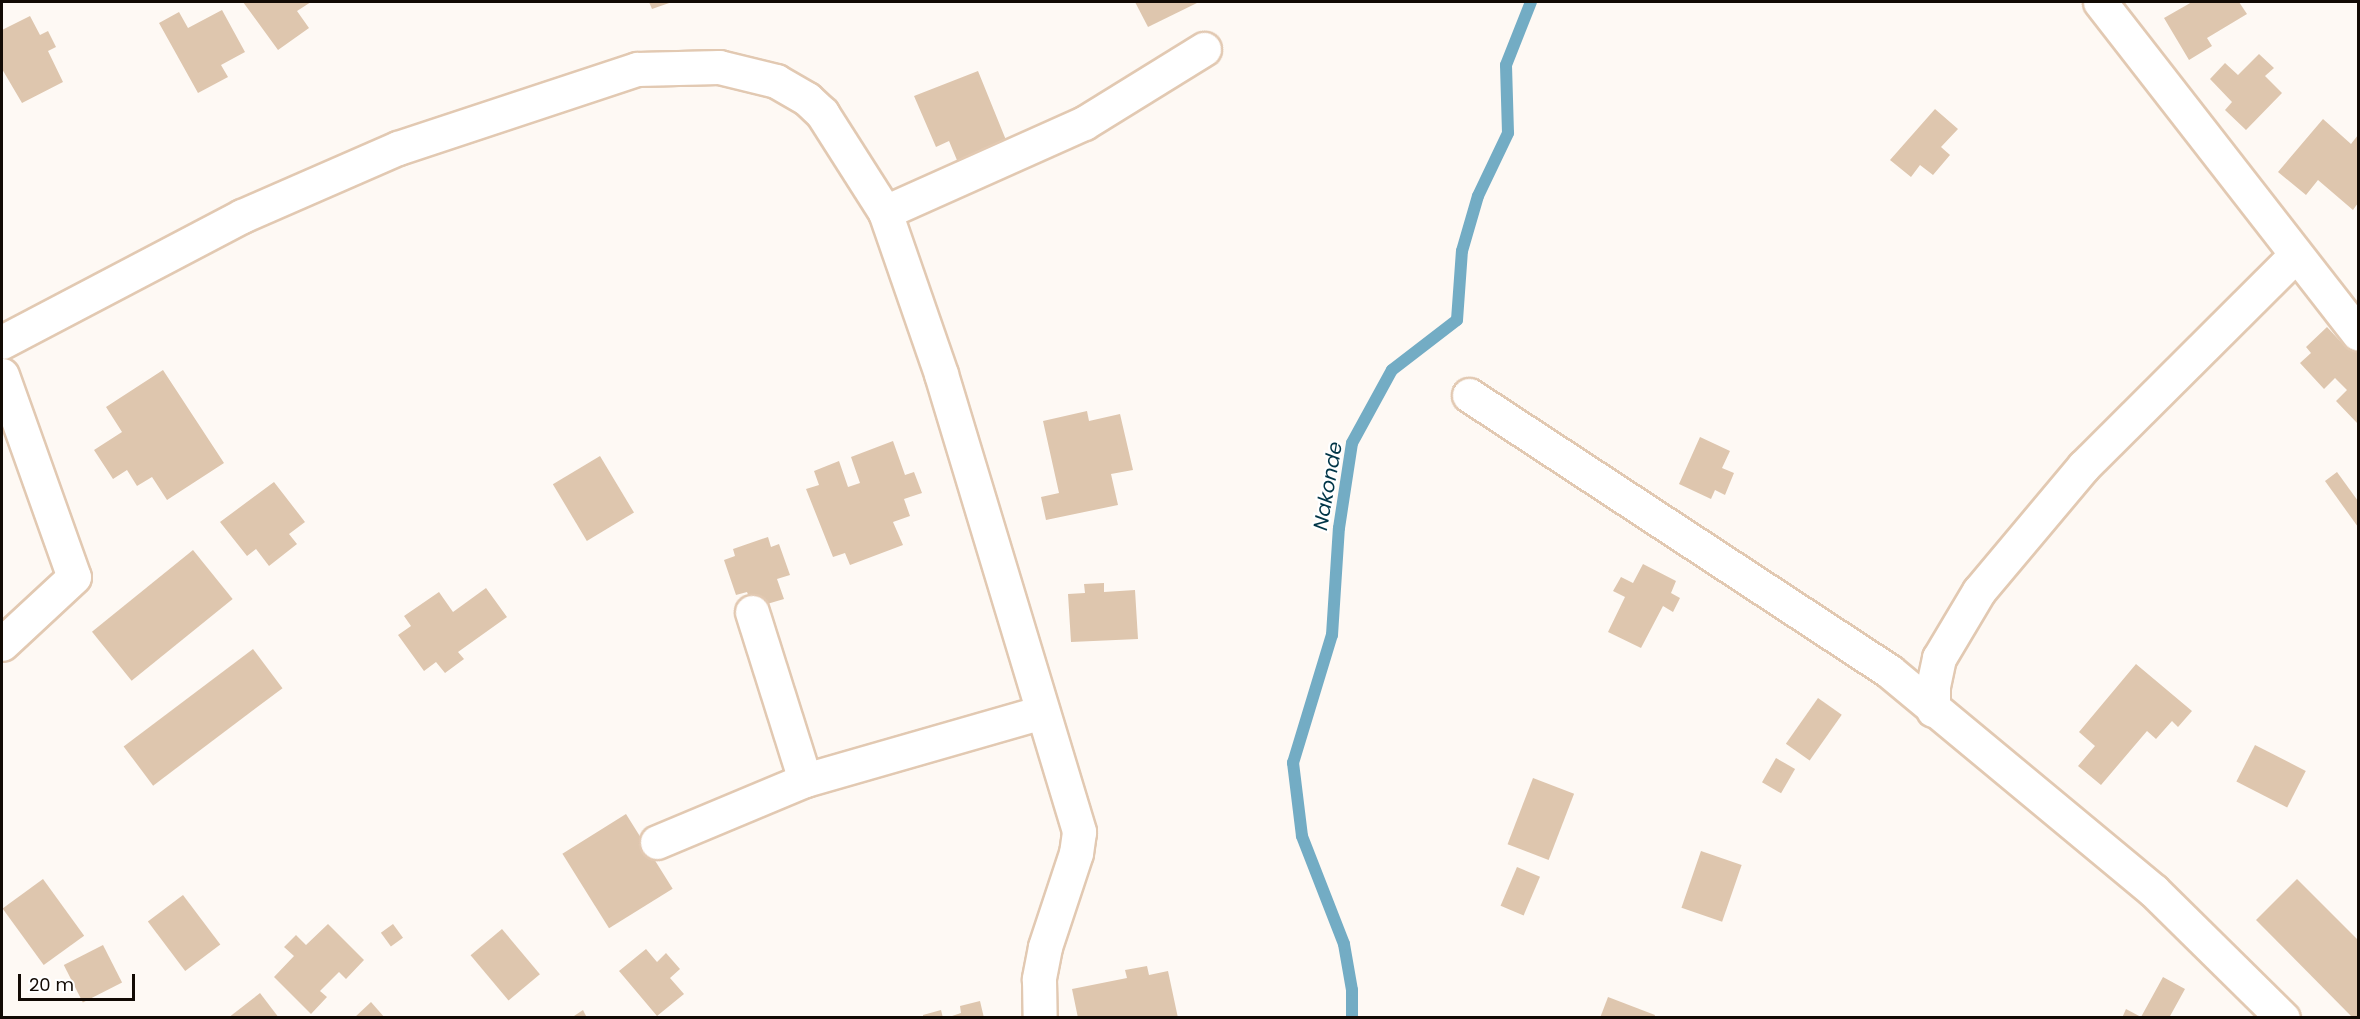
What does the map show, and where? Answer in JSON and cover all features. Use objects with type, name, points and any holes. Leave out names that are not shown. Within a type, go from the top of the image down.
[{"type":"street","points":[[2100,2],[2358,334]]},
{"type":"street","points":[[885,212],[1084,123],[1204,49]]},
{"type":"street","points":[[2,342],[242,216],[398,148],[637,69],[719,67],[789,88],[822,113],[885,212],[941,374],[1079,832],[1076,853],[1045,947],[1039,979],[1040,1017]]},
{"type":"street","points":[[1933,710],[1933,686],[1939,658],[1979,591],[2084,466],[2296,255]]},
{"type":"street","points":[[2,375],[74,577],[2,644]]},
{"type":"street","points":[[1469,395],[1889,670],[1933,710],[2154,891],[2283,1017]]},
{"type":"street","points":[[752,612],[805,780]]},
{"type":"street","points":[[657,842],[805,780],[1042,712]]},
{"type":"building","points":[[243,2],[311,2],[297,11],[309,28],[278,50]]},
{"type":"building","points":[[649,2],[672,2],[652,9]]},
{"type":"building","points":[[1135,2],[1199,2],[1148,27]]},
{"type":"building","points":[[2192,2],[2239,2],[2247,14],[2207,38],[2212,46],[2189,60],[2164,18]]},
{"type":"building","points":[[222,10],[245,52],[221,65],[228,77],[198,93],[159,23],[179,12],[188,28]]},
{"type":"building","points":[[30,16],[40,35],[48,31],[56,47],[48,51],[63,82],[22,103],[2,69],[2,30]]},
{"type":"building","points":[[2259,54],[2274,68],[2265,76],[2282,93],[2246,130],[2225,110],[2232,102],[2210,79],[2225,63],[2238,75]]},
{"type":"building","points":[[978,71],[1008,145],[959,165],[949,141],[936,147],[914,96]]},
{"type":"building","points":[[1935,109],[1958,129],[1941,147],[1950,155],[1933,175],[1920,165],[1911,177],[1890,160]]},
{"type":"building","points":[[2323,119],[2351,144],[2358,135],[2358,203],[2353,210],[2318,180],[2306,195],[2278,172]]},
{"type":"building","points":[[2327,327],[2340,341],[2350,331],[2358,340],[2358,424],[2336,401],[2347,390],[2335,378],[2324,389],[2300,363],[2311,353],[2306,347]]},
{"type":"building","points":[[163,370],[224,463],[167,500],[152,477],[137,486],[127,470],[113,479],[94,450],[122,432],[106,407]]},
{"type":"building","points":[[1087,411],[1089,421],[1120,414],[1133,470],[1111,474],[1118,505],[1046,520],[1041,497],[1059,493],[1043,421]]},
{"type":"building","points":[[1700,437],[1730,451],[1722,468],[1734,473],[1725,495],[1715,490],[1711,499],[1679,484]]},
{"type":"building","points":[[893,441],[905,475],[914,472],[922,493],[904,499],[910,516],[893,522],[903,545],[850,565],[845,553],[833,557],[806,489],[819,485],[814,471],[839,461],[848,487],[860,483],[851,457]]},
{"type":"building","points":[[600,456],[634,513],[587,541],[553,484]]},
{"type":"building","points":[[2337,472],[2358,501],[2358,527],[2325,481]]},
{"type":"building","points":[[274,482],[305,522],[289,534],[297,544],[269,566],[256,549],[247,556],[220,522]]},
{"type":"building","points":[[768,537],[771,547],[779,544],[790,575],[777,579],[784,599],[753,608],[747,592],[736,595],[724,560],[735,556],[733,549]]},
{"type":"building","points":[[193,550],[233,599],[132,681],[92,632]]},
{"type":"building","points":[[1643,564],[1676,581],[1671,593],[1680,598],[1673,612],[1663,606],[1641,648],[1608,632],[1625,597],[1613,591],[1621,577],[1633,583]]},
{"type":"building","points":[[1104,583],[1104,592],[1135,590],[1138,639],[1071,642],[1068,594],[1085,593],[1084,584]]},
{"type":"building","points":[[486,588],[507,617],[458,652],[464,659],[445,673],[436,662],[424,671],[398,635],[411,626],[404,616],[439,592],[453,612]]},
{"type":"building","points":[[253,649],[282,688],[153,786],[124,746]]},
{"type":"building","points":[[2136,664],[2192,711],[2178,727],[2172,721],[2156,739],[2147,731],[2101,785],[2078,766],[2095,746],[2079,732]]},
{"type":"building","points":[[1818,698],[1842,715],[1810,761],[1786,744]]},
{"type":"building","points":[[2255,745],[2306,771],[2287,807],[2236,782]]},
{"type":"building","points":[[1776,758],[1795,769],[1781,793],[1762,782]]},
{"type":"building","points":[[1533,778],[1574,794],[1549,860],[1508,844]]},
{"type":"building","points":[[626,814],[673,889],[609,928],[562,854]]},
{"type":"building","points":[[1701,851],[1742,865],[1722,922],[1681,908]]},
{"type":"building","points":[[1517,867],[1540,877],[1524,915],[1501,906]]},
{"type":"building","points":[[43,879],[84,936],[44,965],[3,908]]},
{"type":"building","points":[[2297,879],[2358,940],[2358,1018],[2353,1018],[2256,920]]},
{"type":"building","points":[[183,895],[220,945],[185,971],[148,921]]},
{"type":"building","points":[[328,924],[364,960],[346,979],[339,972],[320,991],[327,997],[311,1014],[274,977],[294,956],[284,947],[296,935],[306,945]]},
{"type":"building","points":[[393,924],[403,938],[391,947],[381,933]]},
{"type":"building","points":[[502,929],[540,974],[509,1001],[471,955]]},
{"type":"building","points":[[103,945],[122,982],[83,1002],[64,965]]},
{"type":"building","points":[[646,949],[657,962],[666,953],[680,969],[670,978],[684,994],[657,1016],[619,971]]},
{"type":"building","points":[[1147,966],[1149,975],[1168,971],[1178,1018],[1078,1018],[1072,989],[1127,978],[1125,970]]},
{"type":"building","points":[[2163,977],[2185,989],[2169,1018],[2122,1018],[2126,1009],[2141,1017]]},
{"type":"building","points":[[260,993],[279,1018],[228,1018]]},
{"type":"building","points":[[1608,997],[1655,1015],[1654,1018],[1600,1018]]},
{"type":"building","points":[[980,1001],[984,1018],[946,1018],[961,1013],[960,1006]]},
{"type":"building","points":[[371,1002],[385,1018],[354,1018]]},
{"type":"building","points":[[583,1010],[587,1018],[571,1018]]},
{"type":"building","points":[[941,1010],[943,1018],[923,1018],[923,1015]]},
{"type":"waterway","name":"Nakonde","points":[[1352,1018],[1352,990],[1344,944],[1302,836],[1293,763],[1332,635],[1339,528],[1352,443],[1392,370],[1457,320],[1462,251],[1478,196],[1508,133],[1506,65],[1531,2]]}]
